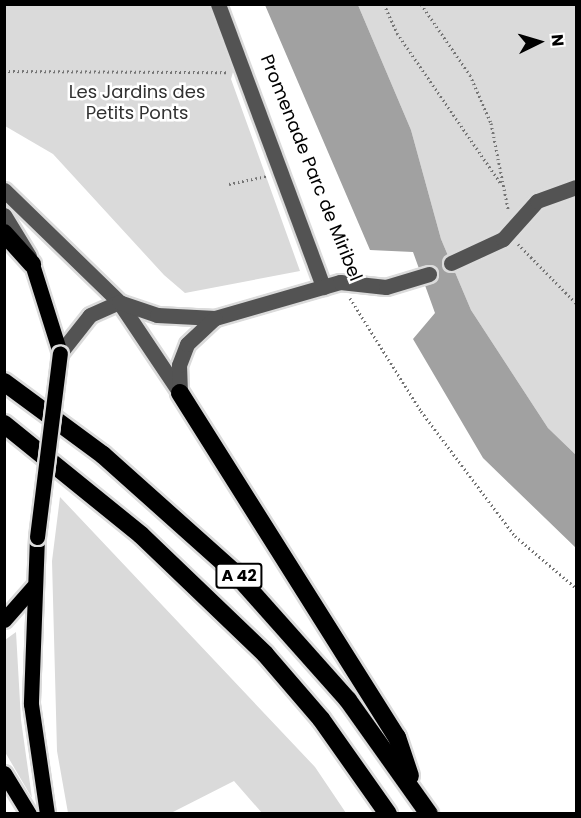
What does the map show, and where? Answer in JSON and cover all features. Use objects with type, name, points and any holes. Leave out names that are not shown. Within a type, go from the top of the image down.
[{"type":"highway","points":[[4,233],[32,264]]},
{"type":"highway","name":"A 42","points":[[4,382],[103,455],[234,572],[348,700],[429,813]]},
{"type":"highway","points":[[180,393],[397,737],[415,792]]},
{"type":"highway","name":"A 42","points":[[4,424],[141,535],[257,646],[321,719],[388,813]]},
{"type":"main road","points":[[32,264],[60,353],[33,586],[31,704],[47,813]]},
{"type":"main road","points":[[4,620],[33,586]]},
{"type":"main road","points":[[4,773],[29,813]]},
{"type":"street","points":[[218,4],[250,82],[323,287]]},
{"type":"street","points":[[451,263],[513,231],[537,201],[576,187]]},
{"type":"street","points":[[4,190],[119,302],[180,393]]},
{"type":"street","points":[[4,215],[32,264]]},
{"type":"street","points":[[60,353],[69,334],[90,315],[119,302],[157,315],[215,318],[340,282],[386,287],[429,274]]},
{"type":"street","points":[[180,393],[179,365],[187,344],[215,318]]},
{"type":"path","points":[[384,4],[398,33],[503,186]]},
{"type":"path","points":[[421,4],[470,75],[491,123],[513,231],[519,246],[576,303]]},
{"type":"path","points":[[4,71],[232,72],[250,82]]},
{"type":"path","points":[[229,184],[283,173]]},
{"type":"path","name":"Promenade Parc de Miribel","points":[[340,282],[421,411],[515,536],[576,588]]},
{"type":"green space","name":"Les Jardins des Petits Ponts","points":[[5,5],[209,5],[235,65],[231,79],[300,271],[185,293],[164,275],[53,154],[5,126]]},
{"type":"green space","points":[[358,5],[576,5],[576,455],[548,428],[471,310],[441,239],[411,130]]},
{"type":"green space","points":[[60,497],[315,767],[346,813],[262,813],[234,781],[171,813],[68,813],[57,751],[52,561]]},
{"type":"green space","points":[[16,632],[21,720],[32,798],[5,752],[5,640]]},
{"type":"shaded area","points":[[265,5],[358,5],[411,130],[441,239],[471,310],[548,428],[576,455],[576,548],[483,458],[413,339],[435,313],[413,252],[370,250]]}]
